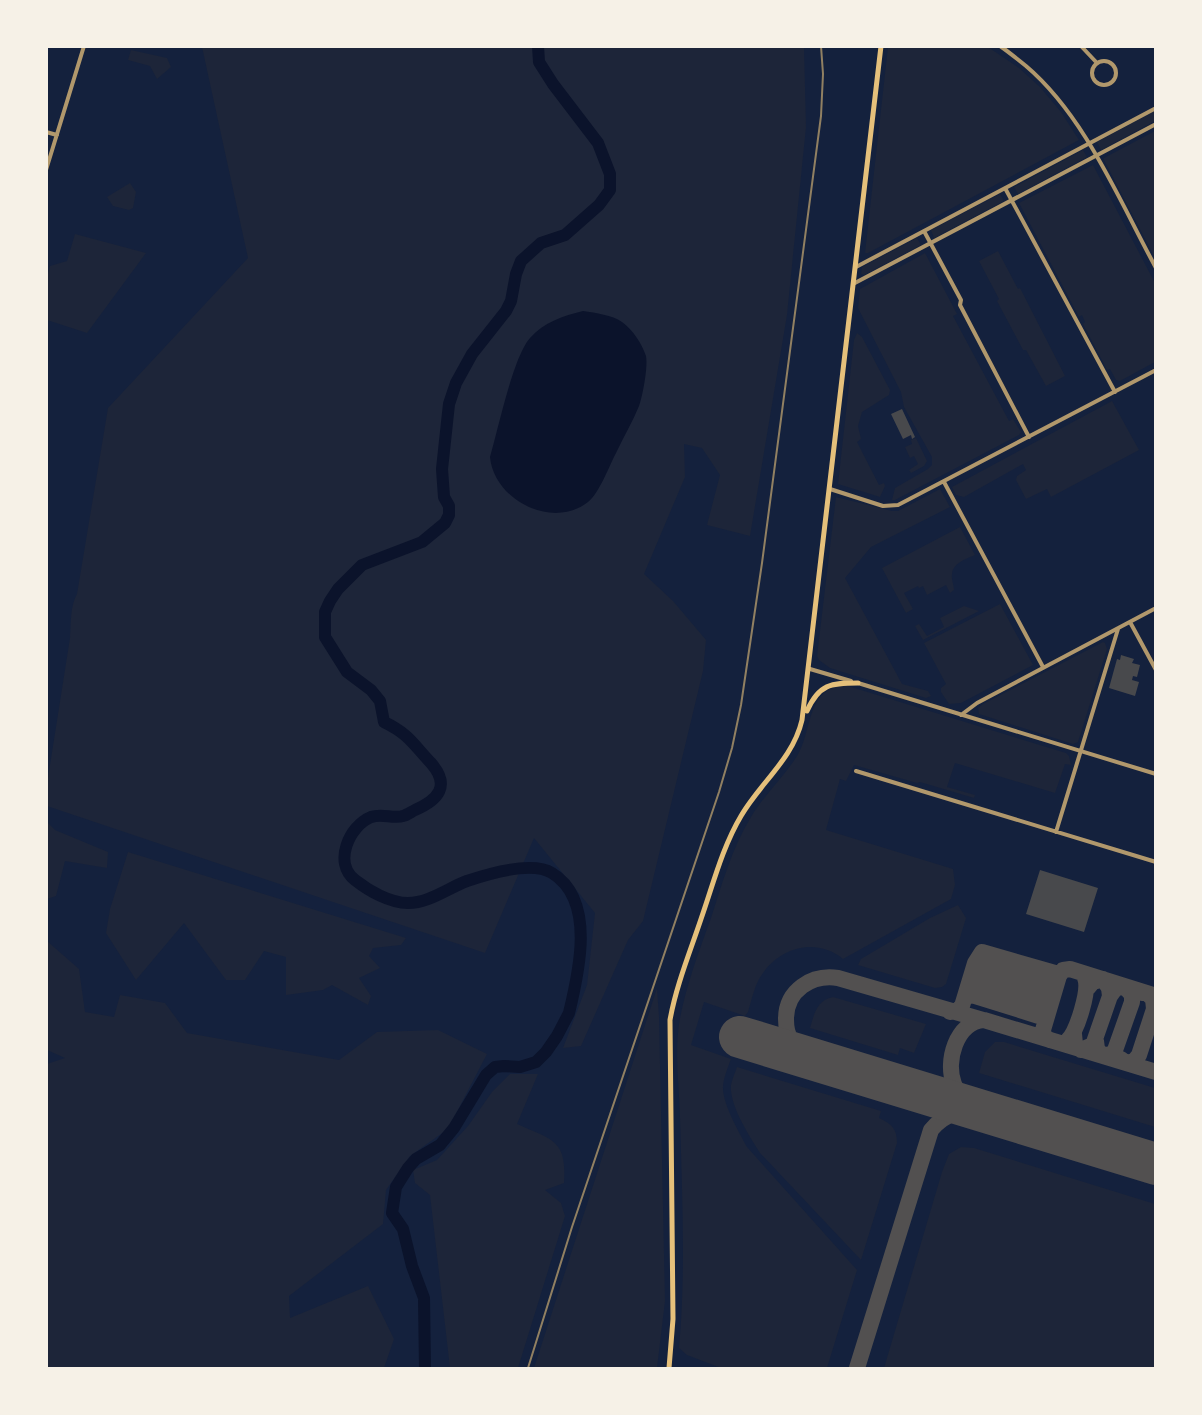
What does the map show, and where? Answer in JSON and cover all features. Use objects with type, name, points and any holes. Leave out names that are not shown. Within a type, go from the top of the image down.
[{"type":"main road","points":[[669,1368],[673,1319],[669,1032],[672,1009],[732,831],[752,798],[789,753],[802,720],[810,669],[881,46]]},
{"type":"main road","points":[[802,720],[817,693],[826,686],[836,683],[858,683]]},
{"type":"street","points":[[46,170],[84,46]]},
{"type":"street","points":[[1000,46],[1007,48],[1062,102],[1096,156],[1155,268]]},
{"type":"street","points":[[1081,46],[1097,63]]},
{"type":"street","points":[[1109,62],[1114,67],[1116,75],[1112,82],[1101,84],[1095,80],[1092,73],[1097,63],[1109,62]]},
{"type":"street","points":[[856,267],[1155,108]]},
{"type":"street","points":[[854,284],[1155,124]]},
{"type":"street","points":[[46,132],[57,135]]},
{"type":"street","points":[[1005,188],[1115,392]]},
{"type":"street","points":[[924,231],[1029,437]]},
{"type":"street","points":[[830,489],[883,506],[894,507],[1155,370]]},
{"type":"street","points":[[944,482],[1043,668]]},
{"type":"street","points":[[960,715],[1155,608]]},
{"type":"street","points":[[1130,622],[1155,670]]},
{"type":"street","points":[[1056,832],[1118,628]]},
{"type":"street","points":[[810,669],[1155,774]]},
{"type":"street","points":[[856,771],[1155,862]]},
{"type":"shaded area","points":[[202,47],[804,47],[806,127],[787,315],[750,536],[707,525],[720,475],[702,448],[684,444],[685,477],[644,574],[673,601],[706,640],[703,671],[643,921],[628,940],[581,1046],[563,1048],[587,985],[595,913],[534,838],[485,953],[47,806],[47,784],[70,638],[72,610],[77,594],[108,408],[248,258]]},
{"type":"shaded area","points":[[888,47],[988,47],[1019,68],[1040,87],[1061,112],[1079,140],[865,253]]},
{"type":"shaded area","points":[[131,50],[167,58],[171,67],[157,79],[150,66],[128,60]]},
{"type":"shaded area","points":[[1155,111],[1155,121],[1101,150],[1097,142]]},
{"type":"shaded area","points":[[1155,131],[1155,258],[1104,158]]},
{"type":"shaded area","points":[[1083,150],[1087,157],[1018,194],[1014,187]]},
{"type":"shaded area","points":[[1093,165],[1155,283],[1155,362],[1120,381],[1116,380],[1110,369],[1107,370],[1083,324],[1085,322],[1082,315],[1079,317],[1019,203]]},
{"type":"shaded area","points":[[130,183],[136,192],[133,208],[129,210],[113,206],[107,197]]},
{"type":"shaded area","points":[[1000,194],[1004,201],[934,238],[931,230]]},
{"type":"shaded area","points":[[75,234],[146,253],[87,333],[47,320],[47,277],[50,266],[67,261]]},
{"type":"shaded area","points":[[917,238],[921,245],[864,275],[861,274],[862,267]]},
{"type":"shaded area","points":[[998,251],[1018,289],[1020,288],[1065,376],[1046,386],[1026,350],[1023,350],[979,261]]},
{"type":"shaded area","points":[[925,253],[957,314],[953,316],[1009,421],[1013,419],[1021,432],[892,500],[895,488],[928,469],[932,465],[932,457],[904,407],[901,392],[858,308],[860,289]]},
{"type":"shaded area","points":[[583,311],[614,318],[626,325],[633,333],[646,356],[644,388],[634,417],[592,498],[574,510],[558,513],[542,511],[513,498],[502,486],[494,472],[490,457],[512,377],[524,347],[535,332],[548,324]]},
{"type":"shaded area","points":[[857,333],[862,337],[890,390],[889,395],[862,412],[858,426],[861,439],[857,442],[879,485],[884,483],[885,486],[880,497],[838,484],[854,340]]},
{"type":"shaded area","points":[[1112,401],[1139,450],[1051,497],[1047,489],[1026,499],[1016,480],[1017,476],[1026,470],[1023,464],[964,497],[956,495],[952,487]]},
{"type":"shaded area","points":[[916,438],[927,461],[924,466],[911,473],[909,470],[918,464],[914,456],[910,458],[905,447],[912,444],[911,440]]},
{"type":"shaded area","points":[[940,489],[950,507],[871,547],[845,578],[902,684],[928,691],[931,696],[926,698],[830,668],[817,656],[836,497],[898,511]]},
{"type":"shaded area","points":[[960,527],[975,555],[960,562],[953,570],[954,590],[950,593],[946,585],[927,595],[923,586],[919,588],[918,586],[904,593],[913,609],[906,613],[882,568]]},
{"type":"shaded area","points":[[1000,604],[1033,665],[961,703],[949,704],[941,692],[941,688],[946,684],[924,643]]},
{"type":"shaded area","points":[[964,606],[979,611],[923,640],[915,626],[919,624],[927,636],[944,627],[940,618]]},
{"type":"shaded area","points":[[1103,642],[1107,649],[1078,742],[1073,744],[979,714],[978,708],[983,704]]},
{"type":"shaded area","points":[[848,686],[1066,753],[1071,765],[1065,764],[1055,793],[955,763],[947,787],[975,795],[974,798],[854,765],[846,781],[840,779],[826,830],[953,869],[955,885],[951,899],[843,959],[833,952],[812,947],[790,951],[780,956],[760,977],[745,1016],[704,1002],[691,1045],[731,1059],[724,1079],[723,1093],[747,1147],[857,1270],[827,1368],[721,1368],[687,1355],[679,1348],[683,1262],[677,1055],[680,1018],[694,967],[738,841],[756,809],[797,756],[815,705],[828,690]]},
{"type":"shaded area","points":[[47,822],[55,830],[108,852],[107,868],[65,861],[56,896],[47,899]]},
{"type":"shaded area","points":[[128,852],[406,938],[401,945],[373,948],[369,956],[380,968],[359,978],[371,996],[368,1005],[332,985],[323,990],[286,995],[286,957],[264,951],[245,980],[226,980],[184,923],[136,980],[106,933],[110,909]]},
{"type":"shaded area","points":[[958,905],[966,918],[946,984],[942,987],[935,988],[858,965],[861,959],[930,918]]},
{"type":"shaded area","points":[[47,941],[79,969],[85,1012],[114,1017],[120,995],[165,1003],[187,1033],[339,1060],[377,1032],[438,1030],[487,1054],[448,1129],[410,1156],[386,1190],[383,1224],[289,1296],[290,1318],[368,1286],[394,1339],[384,1368],[47,1368],[47,1064],[65,1058],[47,1050]]},
{"type":"shaded area","points":[[657,988],[665,1301],[657,1368],[534,1368]]},
{"type":"shaded area","points":[[833,997],[926,1024],[914,1053],[900,1048],[898,1055],[810,1028],[820,1004]]},
{"type":"shaded area","points":[[995,1042],[1004,1042],[1155,1088],[1155,1127],[979,1073],[985,1052]]},
{"type":"shaded area","points":[[737,1067],[881,1111],[879,1118],[893,1128],[897,1143],[861,1260],[760,1153],[733,1102],[731,1085]]},
{"type":"shaded area","points":[[510,1074],[538,1074],[517,1124],[548,1138],[560,1149],[563,1157],[564,1183],[545,1190],[561,1203],[565,1216],[518,1368],[450,1368],[430,1195],[415,1183],[413,1170],[437,1160],[468,1126],[492,1092]]},
{"type":"shaded area","points":[[961,1147],[974,1148],[1155,1204],[1155,1368],[884,1368],[942,1172],[949,1154]]},
{"type":"building","points":[[902,409],[915,437],[912,439],[911,435],[903,439],[891,414]]},
{"type":"building","points":[[1121,655],[1134,659],[1132,663],[1140,665],[1137,677],[1133,676],[1132,680],[1139,682],[1135,696],[1109,688],[1117,659],[1120,660]]},
{"type":"building","points":[[1040,870],[1098,888],[1084,932],[1026,914]]},
{"type":"waterway","points":[[425,1368],[424,1298],[412,1266],[403,1229],[392,1213],[396,1187],[416,1159],[440,1145],[454,1128],[486,1075],[495,1067],[520,1067],[536,1062],[557,1036],[569,1013],[577,978],[581,938],[579,918],[575,900],[566,885],[552,873],[533,868],[498,872],[467,881],[423,901],[408,903],[380,896],[348,873],[345,864],[346,846],[356,828],[371,817],[406,815],[430,802],[441,785],[437,771],[415,745],[405,735],[384,722],[380,701],[371,690],[347,672],[325,637],[325,612],[338,589],[362,565],[422,542],[445,523],[449,515],[449,506],[444,497],[442,469],[449,404],[456,383],[472,354],[506,311],[511,301],[521,261],[541,243],[565,235],[599,205],[610,190],[610,174],[598,143],[539,62],[538,46]]},
{"type":"taxiway","points":[[950,1012],[962,1006],[975,963],[982,952],[1055,973],[1058,978]]},
{"type":"taxiway","points":[[971,976],[977,968],[982,967],[1050,987],[1054,991]]},
{"type":"taxiway","points":[[1050,1040],[1044,1037],[1043,1030],[1059,976],[1063,970],[1070,969],[1156,996]]},
{"type":"taxiway","points":[[814,1060],[799,1050],[790,1039],[786,1019],[790,1000],[796,992],[802,986],[819,979],[838,978],[983,1020]]},
{"type":"taxiway","points":[[1068,1040],[1082,1010],[1086,991],[1085,978]]},
{"type":"taxiway","points":[[1074,1034],[1075,1044],[1081,1050],[1093,1045],[1110,996],[1109,988],[1103,979],[1093,982],[1088,988]]},
{"type":"taxiway","points":[[967,990],[972,983],[979,982],[1047,1002],[1049,1007]]},
{"type":"taxiway","points":[[1096,1041],[1097,1049],[1103,1056],[1114,1053],[1132,1002],[1132,995],[1124,986],[1115,989],[1110,996]]},
{"type":"taxiway","points":[[1121,1059],[1126,1063],[1134,1061],[1139,1055],[1154,1009],[1153,999],[1147,993],[1142,993]]},
{"type":"taxiway","points":[[965,996],[972,995],[1042,1017],[1045,1021]]},
{"type":"taxiway","points":[[981,1110],[959,1093],[954,1084],[951,1065],[955,1044],[966,1028],[974,1022],[984,1020],[1156,1072]]},
{"type":"taxiway","points":[[857,1368],[931,1130],[947,1116],[967,1111],[982,1111]]},
{"type":"runway","points":[[740,1037],[1156,1164]]},
{"type":"railway","points":[[528,1368],[572,1227],[732,748],[741,705],[762,563],[821,116],[823,74],[821,46]]}]
